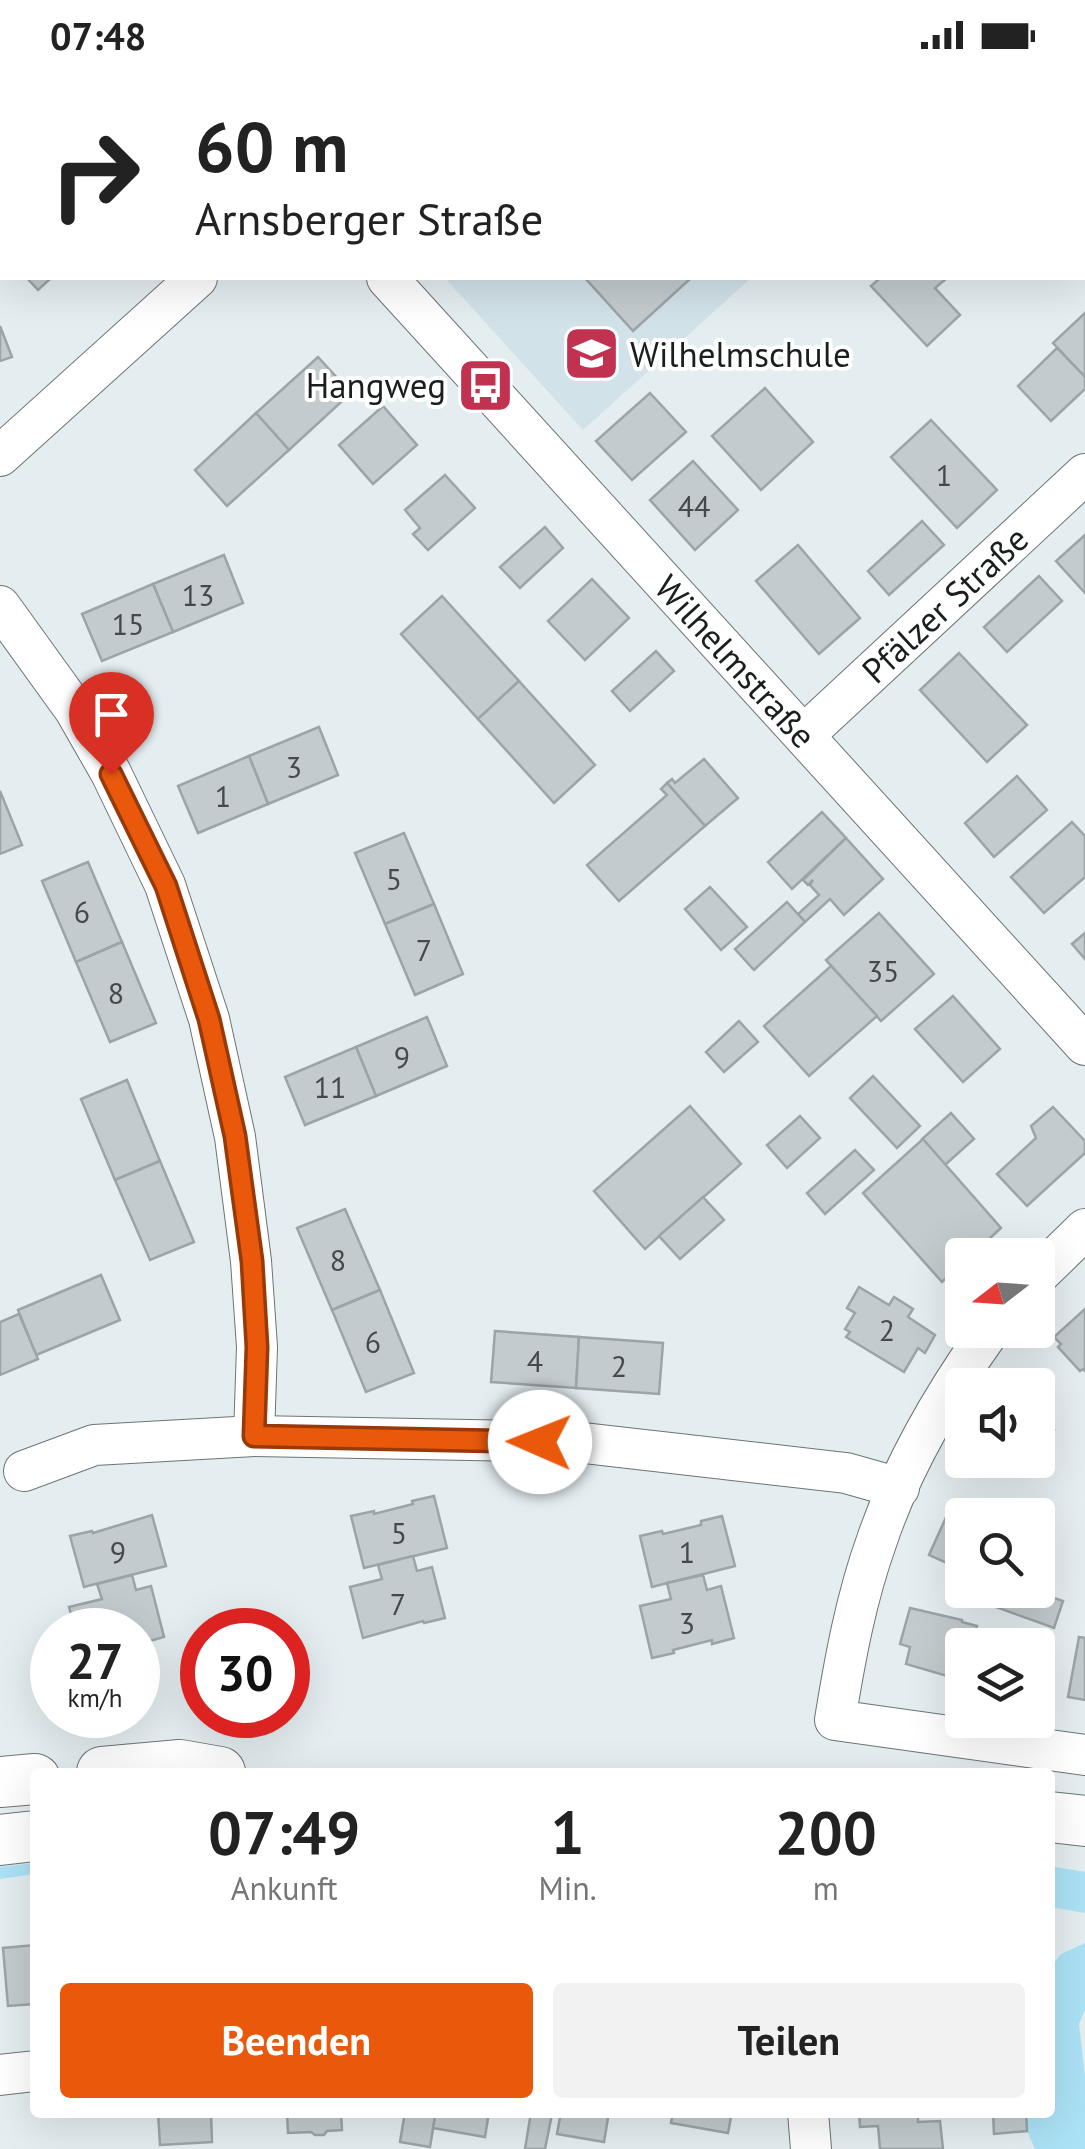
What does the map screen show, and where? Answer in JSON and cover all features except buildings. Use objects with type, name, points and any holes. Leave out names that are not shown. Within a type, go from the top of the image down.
[{"type":"main road","points":[[147,1768],[197,1768]]},
{"type":"main road","points":[[0,1782],[30,1779]]},
{"type":"main road","points":[[1055,1818],[1085,1821]]},
{"type":"main road","points":[[0,1840],[30,1837]]},
{"type":"street","points":[[0,456],[195,280]]},
{"type":"street","name":"Wilhelmstraße","points":[[389,280],[1085,1045]]},
{"type":"street","name":"Pfälzer Straße","points":[[804,735],[1085,474]]},
{"type":"street","points":[[0,606],[75,710],[111,774],[166,886],[209,1019],[235,1136],[252,1261],[257,1347],[254,1436]]},
{"type":"street","points":[[1055,1258],[1085,1229]]},
{"type":"street","points":[[977,1348],[932,1420],[877,1538],[846,1651],[835,1720],[1085,1755]]},
{"type":"street","points":[[24,1471],[94,1445],[254,1436],[575,1442],[846,1473],[899,1488]]},
{"type":"street","points":[[0,2076],[30,2073]]},
{"type":"street","points":[[809,2118],[812,2149]]},
{"type":"shaded area","name":"Wilhelmschule","points":[[447,280],[749,280],[583,430]]},
{"type":"shaded area","points":[[30,1864],[30,1875],[0,1879],[0,1867]]},
{"type":"shaded area","points":[[1055,1867],[1085,1872],[1085,1913],[1055,1908]]},
{"type":"shaded area","points":[[1085,1943],[1085,2010],[1079,2024],[1085,2076],[1085,2149],[1035,2149],[1026,2118],[1055,2118],[1055,1962],[1061,1954]]},
{"type":"place","name":"Wilhelmschule","points":[[591,354]]},
{"type":"place","name":"Hangweg","points":[[485,385]]},
{"type":"route","points":[[111,774],[166,886],[209,1019],[235,1136],[252,1261],[257,1347],[254,1436],[540,1442]]}]
